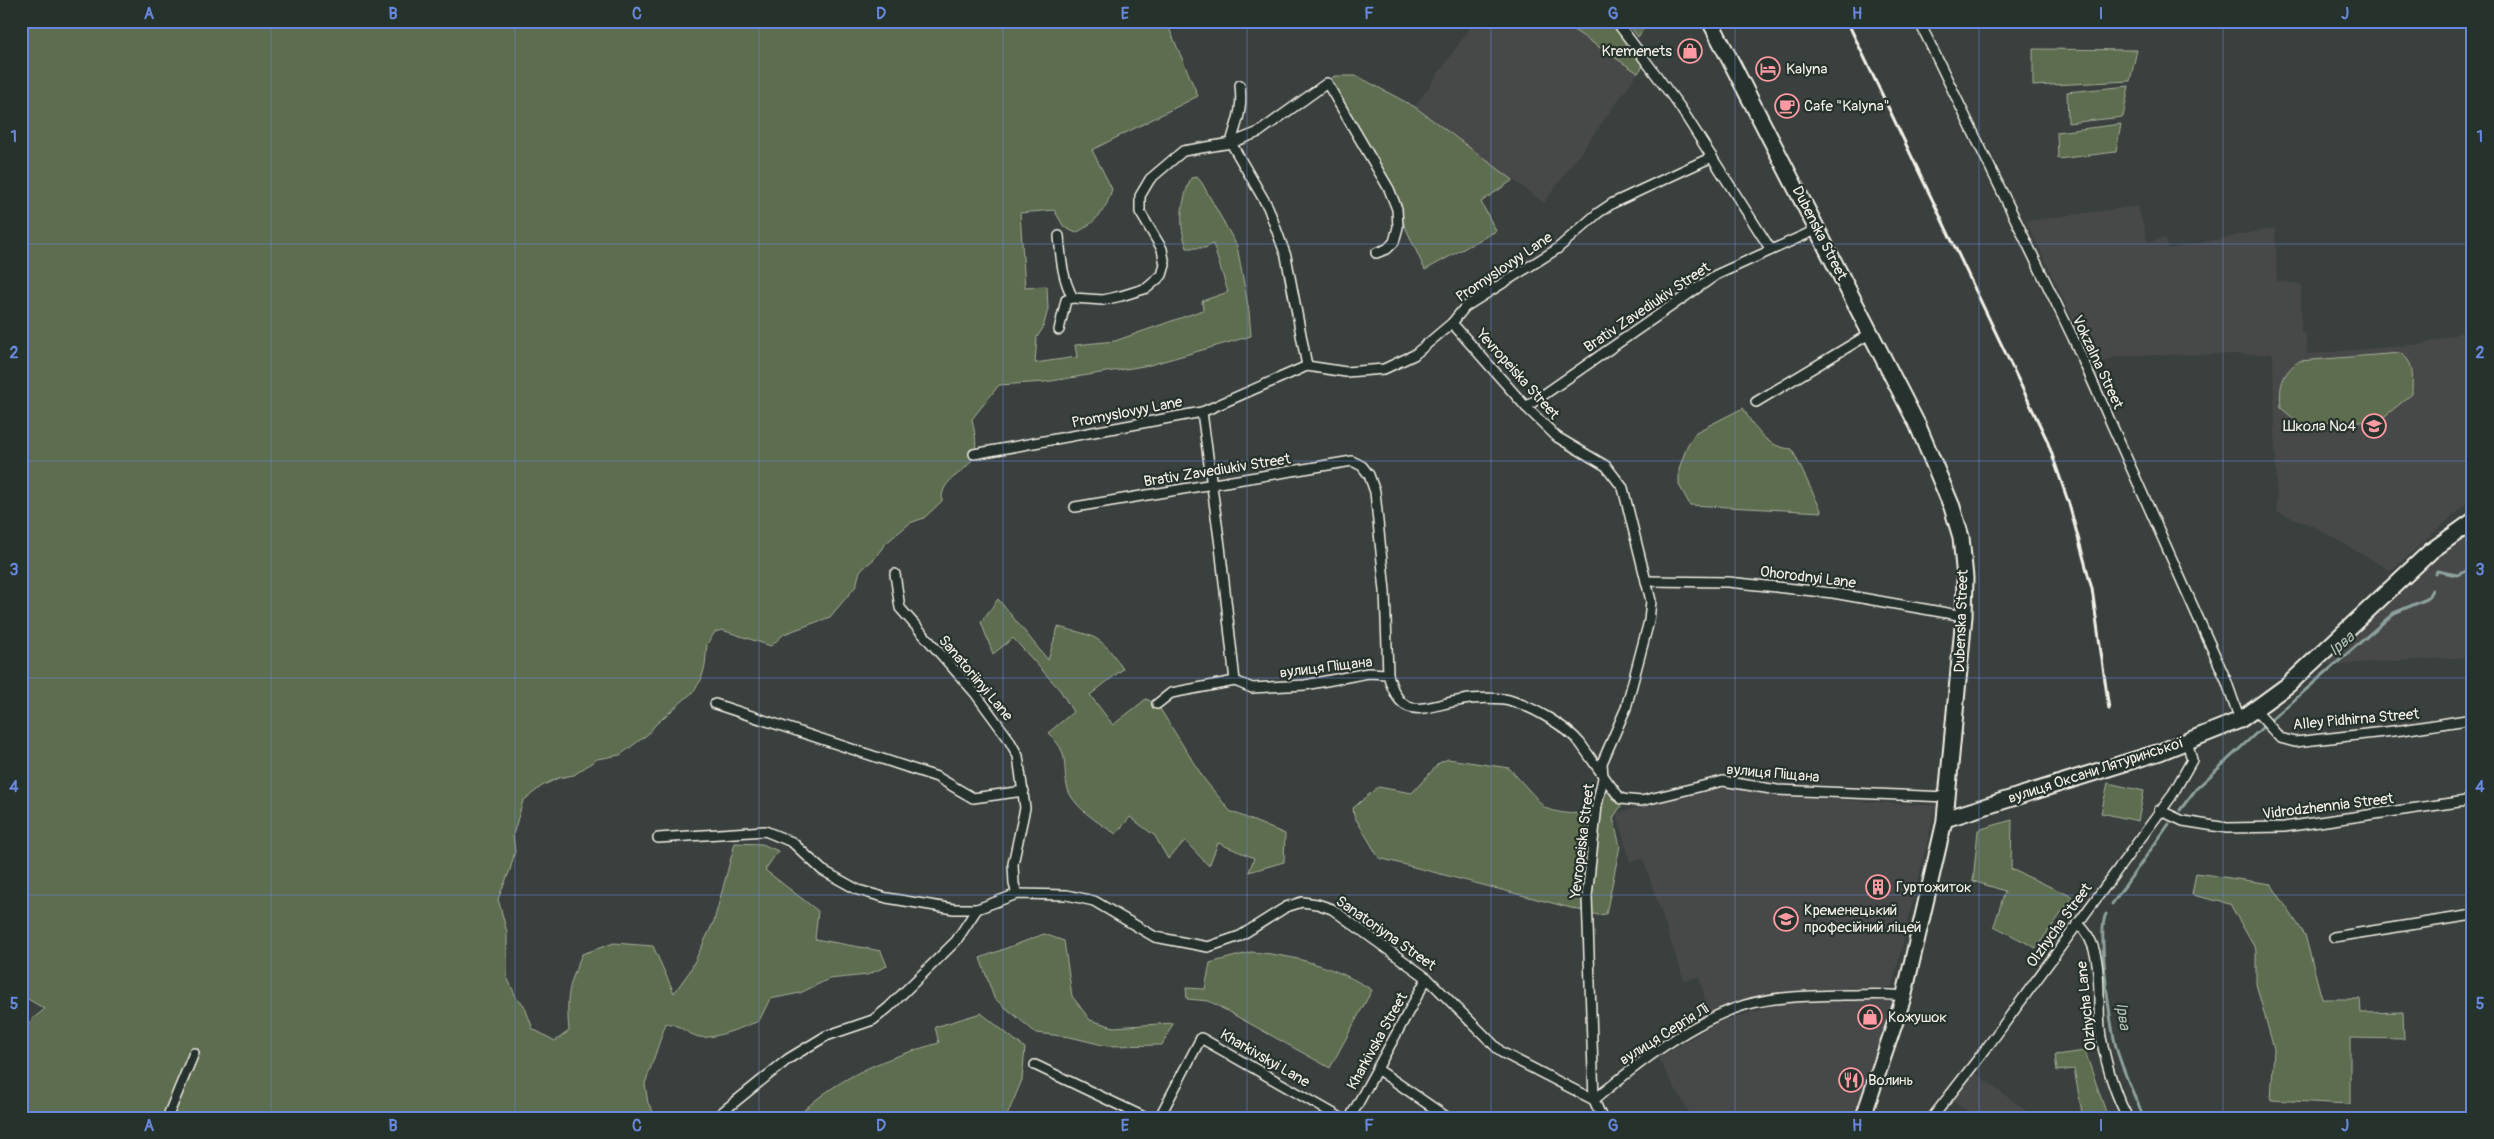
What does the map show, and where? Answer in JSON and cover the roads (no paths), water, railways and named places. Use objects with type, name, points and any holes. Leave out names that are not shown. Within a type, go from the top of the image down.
[{"type":"highway","name":"Dubenska Street","points":[[1710,21],[1918,426],[1952,507],[1961,538],[1965,578],[1964,616],[1945,819]]},
{"type":"highway","name":"вулиця Оксани Лятуринської","points":[[1945,819],[2160,752],[2240,720],[2288,685],[2431,551],[2473,521]]},
{"type":"main road","name":"Dubenska Street","points":[[1863,1118],[1904,996],[1945,819]]},
{"type":"street","points":[[1616,21],[1680,107],[1771,250]]},
{"type":"street","name":"Vokzalna Street","points":[[1919,21],[2073,338],[2226,680],[2240,720]]},
{"type":"street","points":[[1059,330],[1066,300],[1074,298],[1103,300],[1121,296],[1147,288],[1162,275],[1165,265],[1162,249],[1140,212],[1140,196],[1150,178],[1183,151],[1231,144],[1259,132],[1327,83],[1389,189],[1397,209],[1398,227],[1394,242],[1387,249],[1376,253]]},
{"type":"street","points":[[1240,84],[1242,99],[1240,117],[1231,144],[1268,207],[1286,256],[1307,366]]},
{"type":"street","name":"Promyslovyy Lane","points":[[974,454],[1202,412],[1307,366],[1346,372],[1384,369],[1414,355],[1452,323],[1465,307],[1557,249],[1598,213],[1613,203],[1712,157]]},
{"type":"street","name":"Brativ Zavediukiv Street","points":[[1526,407],[1716,276],[1818,229]]},
{"type":"street","points":[[1059,236],[1062,267],[1067,286],[1074,298]]},
{"type":"street","name":"Yevropeiska Street","points":[[1452,323],[1526,407],[1557,437],[1606,466],[1624,488],[1651,601],[1649,621],[1626,708],[1602,763],[1604,778],[1597,805],[1587,896],[1594,1100],[1602,1118]]},
{"type":"street","points":[[1756,402],[1871,333]]},
{"type":"street","points":[[1202,412],[1235,681]]},
{"type":"street","name":"Brativ Zavediukiv Street","points":[[1075,507],[1352,461],[1362,466],[1369,475],[1376,501],[1385,591],[1388,674]]},
{"type":"street","name":"Sanatoriinyi Lane","points":[[895,574],[900,608],[975,693],[1008,738],[1018,756],[1025,808],[1013,864],[1014,884],[1017,894]]},
{"type":"street","name":"Ohorodnyi Lane","points":[[1646,581],[1728,582],[1824,592],[1964,616]]},
{"type":"street","name":"вулиця Піщана","points":[[1157,704],[1171,693],[1235,681],[1252,688],[1306,685],[1368,674],[1388,674],[1397,699],[1407,707],[1436,708],[1463,700],[1511,700],[1548,717],[1579,742],[1621,799],[1641,801],[1723,781],[1777,790],[1948,797]]},
{"type":"street","points":[[715,704],[937,777],[973,798],[1024,791]]},
{"type":"street","name":"Alley Pidhirna Street","points":[[2255,710],[2280,738],[2295,742],[2402,730],[2473,719]]},
{"type":"street","name":"Olzhycha Street","points":[[1932,1118],[1985,1050],[2170,797],[2192,760],[2187,741]]},
{"type":"street","name":"Vidrodzhennia Street","points":[[2159,810],[2183,821],[2227,828],[2284,828],[2473,800]]},
{"type":"street","name":"Sanatoriyna Street","points":[[658,838],[765,831],[792,842],[822,870],[858,890],[887,898],[954,909],[977,909],[1017,894],[1068,895],[1094,901],[1155,937],[1208,947],[1240,936],[1286,907],[1302,902],[1317,904],[1332,909],[1427,978],[1501,1052],[1594,1100]]},
{"type":"street","points":[[714,1118],[788,1059],[826,1036],[873,1020],[888,1008],[956,941],[977,909]]},
{"type":"street","points":[[2334,937],[2473,916]]},
{"type":"street","name":"Olzhycha Lane","points":[[2077,923],[2087,932],[2096,960],[2101,1035],[2105,1056],[2128,1118]]},
{"type":"street","name":"Kharkivska Street","points":[[1350,1118],[1427,978]]},
{"type":"street","name":"вулиця Сергія Лі","points":[[1594,1100],[1619,1080],[1691,1030],[1714,1017],[1745,1005],[1780,998],[1904,996]]},
{"type":"street","name":"Kharkivskyi Lane","points":[[1159,1118],[1201,1038],[1341,1118]]},
{"type":"street","points":[[167,1118],[194,1053]]},
{"type":"street","points":[[1035,1065],[1146,1118]]},
{"type":"street","points":[[1377,1069],[1448,1118]]},
{"type":"waterway","name":"Ірва","points":[[2436,574],[2437,571],[2457,575],[2473,568]]},
{"type":"waterway","name":"Ірва","points":[[2270,721],[2394,613],[2427,599],[2432,590]]},
{"type":"waterway","name":"Ірва","points":[[2180,810],[2196,789],[2264,726]]},
{"type":"waterway","name":"Ірва","points":[[2112,904],[2169,824]]},
{"type":"waterway","name":"Ірва","points":[[2106,914],[2103,937],[2104,956],[2115,1043],[2128,1081],[2144,1118]]},
{"type":"railway","points":[[1847,21],[2047,440],[2069,504],[2092,589],[2109,709]]},
{"type":"place","name":"Kremenets","points":[[1690,51]]},
{"type":"place","name":"Kalyna","points":[[1768,69]]},
{"type":"place","name":"Cafe \"Kalyna\"","points":[[1787,106]]},
{"type":"place","name":"Школа №4","points":[[2374,426]]},
{"type":"place","name":"Гуртожиток","points":[[1878,887]]},
{"type":"place","name":"Кременецький професійний ліцей","points":[[1786,919]]},
{"type":"place","name":"Кожушок","points":[[1870,1017]]},
{"type":"place","name":"Волинь","points":[[1851,1080]]}]
